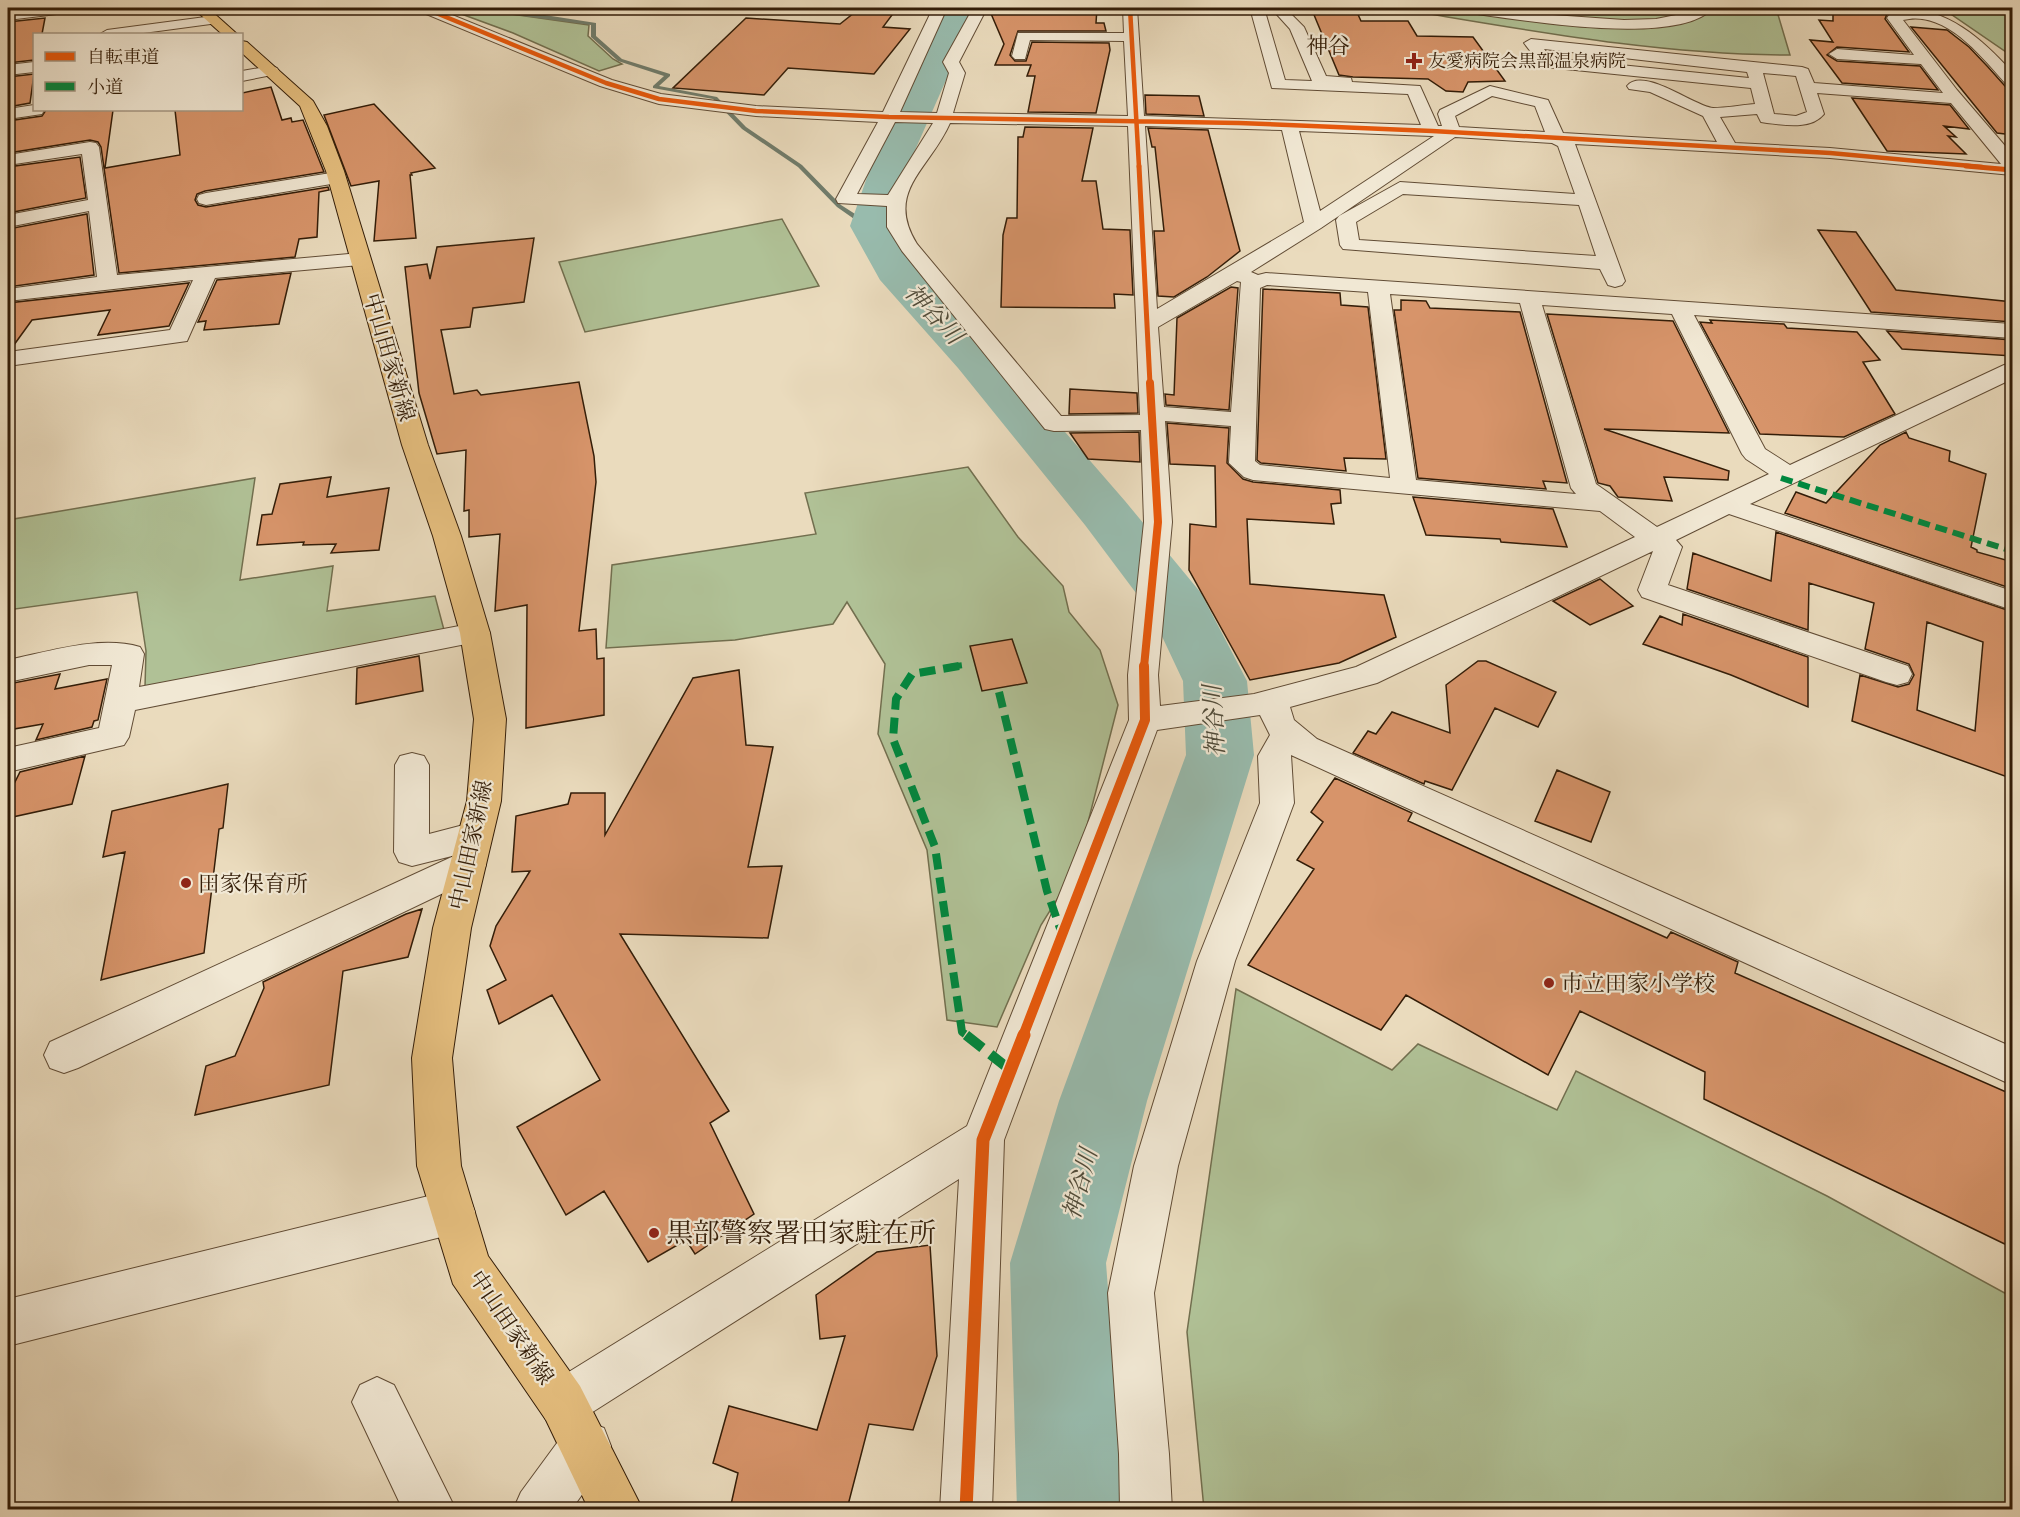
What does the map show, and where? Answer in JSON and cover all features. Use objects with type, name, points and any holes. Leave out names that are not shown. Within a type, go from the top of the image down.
[{"type":"main road","points":[[200,8],[229,33]]},
{"type":"main road","name":"中山田家新線","points":[[243,47],[256,74],[307,104],[318,126],[337,178],[415,445],[447,536],[475,633],[490,719],[484,801],[452,928],[432,1058],[439,1166],[469,1268],[564,1403],[617,1509]]},
{"type":"street","points":[[8,16],[73,8]]},
{"type":"street","points":[[424,8],[606,84],[659,99],[756,111],[889,117],[1135,121],[1432,131],[1830,153],[2013,170]]},
{"type":"street","points":[[896,201],[845,199],[889,117],[940,8]]},
{"type":"street","points":[[980,8],[951,62],[957,73],[941,117],[923,156],[898,193],[897,227],[909,247],[1054,424],[1151,418],[1243,420]]},
{"type":"street","points":[[966,1509],[983,1140],[1157,719],[1143,675],[1158,522],[1130,8]]},
{"type":"street","points":[[1257,8],[1278,85],[1414,89],[1432,131]]},
{"type":"street","points":[[1278,8],[1297,27],[1320,81],[1428,83],[1452,132]]},
{"type":"street","points":[[1464,8],[1610,25],[1681,18],[1706,8]]},
{"type":"street","points":[[2013,81],[1969,33],[1937,17],[1910,10],[1894,18],[1956,99],[2013,165]]},
{"type":"street","points":[[107,33],[111,16]]},
{"type":"street","points":[[115,33],[213,20]]},
{"type":"street","points":[[1020,56],[1023,36],[1131,38]]},
{"type":"street","points":[[1756,76],[1531,43],[1558,74],[1763,104]]},
{"type":"street","points":[[1837,54],[1926,60]]},
{"type":"street","points":[[1546,62],[1756,76],[1802,72],[1816,114],[1798,121],[1767,118],[1756,76]]},
{"type":"street","points":[[8,70],[33,67]]},
{"type":"street","points":[[1807,87],[1956,99]]},
{"type":"street","points":[[1653,88],[1709,113],[1763,104]]},
{"type":"street","points":[[1440,104],[1490,91],[1542,103],[1556,138],[1566,142],[1623,304]]},
{"type":"street","points":[[8,114],[33,110]]},
{"type":"street","points":[[1709,113],[1730,148]]},
{"type":"street","points":[[1661,124],[1672,144]]},
{"type":"street","points":[[1289,125],[1314,224]]},
{"type":"street","points":[[1146,325],[1314,224],[1452,132]]},
{"type":"street","points":[[8,160],[90,147],[108,282]]},
{"type":"street","points":[[206,199],[337,178]]},
{"type":"street","points":[[1586,200],[1400,188],[1346,220],[1350,245],[1609,263]]},
{"type":"street","points":[[8,221],[98,204]]},
{"type":"street","points":[[8,295],[108,282],[360,260]]},
{"type":"street","points":[[8,359],[179,336],[207,273]]},
{"type":"street","points":[[1235,273],[1258,282]]},
{"type":"street","points":[[1603,501],[1595,504],[1253,472],[1242,463],[1250,284],[1266,279],[2013,331]]},
{"type":"street","points":[[1378,287],[1404,487]]},
{"type":"street","points":[[1529,298],[1584,488],[1668,547],[1652,590],[1897,674]]},
{"type":"street","points":[[1680,309],[1755,454],[1788,474]]},
{"type":"street","points":[[1157,719],[1271,713],[1366,675],[1788,474],[2013,370]]},
{"type":"street","points":[[1727,503],[1746,513],[2013,601]]},
{"type":"street","points":[[122,702],[475,633]]},
{"type":"street","points":[[8,671],[89,654],[129,654],[122,702],[113,737],[8,760]]},
{"type":"street","points":[[1271,713],[1316,753],[2013,1066]]},
{"type":"street","points":[[1146,1509],[1144,1454],[1131,1293],[1156,1166],[1216,961],[1277,803],[1271,713]]},
{"type":"street","points":[[412,765],[412,852],[471,850]]},
{"type":"street","points":[[64,1055],[471,850]]},
{"type":"street","points":[[564,1403],[983,1140]]},
{"type":"street","points":[[8,1323],[453,1212]]},
{"type":"street","points":[[377,1402],[430,1509]]},
{"type":"street","points":[[539,1509],[586,1446]]},
{"type":"green space","points":[[445,8],[497,8],[511,14],[589,25],[588,36],[613,59],[622,64],[599,71],[513,33]]},
{"type":"green space","points":[[1411,8],[1776,8],[1790,55],[1693,51],[1645,46],[1406,10]]},
{"type":"green space","points":[[1942,8],[2012,8],[2012,56]]},
{"type":"green space","points":[[782,219],[819,286],[585,332],[559,262]]},
{"type":"green space","points":[[968,467],[1018,537],[1063,586],[1069,612],[1100,650],[1118,705],[1076,869],[1041,925],[997,1027],[947,1020],[927,850],[878,734],[885,664],[847,602],[833,624],[735,640],[606,648],[612,565],[816,534],[805,493]]},
{"type":"green space","points":[[255,478],[240,580],[333,566],[327,611],[435,596],[444,630],[145,687],[146,651],[137,592],[8,610],[8,520]]},
{"type":"green space","points":[[1236,989],[1392,1070],[1418,1044],[1557,1110],[1576,1071],[1827,1196],[2012,1297],[2012,1509],[1204,1509],[1187,1332]]},
{"type":"building","points":[[1097,8],[1096,23],[1104,23],[1106,31],[1018,31],[1010,55],[1015,61],[1026,61],[1032,42],[1109,43],[1110,50],[1096,113],[1028,112],[1035,76],[1027,76],[1031,65],[995,65],[1004,44],[989,9]]},
{"type":"building","points":[[1876,8],[1887,14],[1885,19],[1909,52],[1837,47],[1827,55],[1837,61],[1920,66],[1938,90],[1842,83],[1810,40],[1833,42],[1819,20],[1833,21],[1833,10]]},
{"type":"building","points":[[859,9],[895,11],[883,27],[910,29],[874,74],[788,68],[764,95],[673,88],[746,18],[840,24]]},
{"type":"building","points":[[1312,10],[1356,10],[1361,21],[1408,21],[1417,36],[1473,37],[1505,81],[1468,82],[1463,92],[1446,91],[1428,79],[1339,75]]},
{"type":"building","points":[[45,18],[42,33],[33,33],[33,60],[8,63],[8,22]]},
{"type":"building","points":[[1911,27],[1947,30],[1969,47],[1988,67],[2013,95],[2013,135],[1997,133]]},
{"type":"building","points":[[33,74],[30,103],[8,107],[8,77]]},
{"type":"building","points":[[271,87],[282,120],[291,118],[292,122],[303,120],[324,172],[205,191],[197,194],[195,200],[198,205],[206,207],[328,187],[329,190],[319,192],[317,237],[299,239],[295,257],[119,273],[101,147],[98,142],[90,140],[8,153],[8,121],[42,116],[45,111],[113,111],[105,168],[180,155],[175,111],[243,111],[243,93]]},
{"type":"building","points":[[1145,95],[1199,96],[1204,116],[1146,114]]},
{"type":"building","points":[[1852,98],[1950,105],[1969,129],[1944,126],[1956,137],[1948,136],[1966,154],[1887,151]]},
{"type":"building","points":[[374,104],[435,168],[410,175],[416,238],[374,241],[379,181],[351,186],[324,115]]},
{"type":"building","points":[[1025,127],[1093,128],[1082,181],[1096,181],[1103,229],[1130,230],[1133,295],[1114,294],[1115,308],[1001,307],[1003,235],[1007,218],[1017,218],[1018,137],[1023,137]]},
{"type":"building","points":[[1148,128],[1208,130],[1240,251],[1207,277],[1174,297],[1158,296],[1154,231],[1164,231],[1155,147],[1152,147]]},
{"type":"building","points":[[80,157],[86,198],[8,213],[8,167]]},
{"type":"building","points":[[87,214],[94,275],[8,287],[8,229]]},
{"type":"building","points":[[1818,230],[1856,232],[1896,290],[2013,302],[2013,322],[1871,312]]},
{"type":"building","points":[[534,238],[524,302],[473,308],[470,327],[441,330],[454,394],[477,390],[481,395],[579,382],[594,456],[596,482],[579,631],[596,629],[597,659],[604,658],[604,715],[526,728],[527,605],[495,611],[500,534],[469,537],[469,510],[464,511],[466,450],[437,454],[419,393],[405,267],[427,264],[430,279],[437,247]]},
{"type":"building","points":[[291,273],[279,324],[204,330],[206,321],[198,322],[217,280]]},
{"type":"building","points":[[189,283],[169,326],[98,335],[110,310],[32,320],[8,350],[8,303]]},
{"type":"building","points":[[1231,287],[1238,288],[1229,410],[1166,405],[1165,394],[1174,395],[1177,318]]},
{"type":"building","points":[[1263,289],[1340,293],[1341,305],[1368,307],[1386,459],[1344,458],[1346,471],[1261,463],[1257,460]]},
{"type":"building","points":[[1401,300],[1426,301],[1430,308],[1520,312],[1567,483],[1543,481],[1546,489],[1418,478],[1394,310],[1401,310]]},
{"type":"building","points":[[1547,314],[1673,321],[1729,433],[1604,429],[1729,471],[1728,480],[1664,477],[1672,501],[1618,497],[1610,486],[1598,483]]},
{"type":"building","points":[[1710,320],[1784,324],[1787,328],[1857,332],[1880,360],[1863,362],[1895,414],[1844,437],[1760,434],[1700,322],[1712,323]]},
{"type":"building","points":[[1887,331],[2013,340],[2013,356],[1902,349]]},
{"type":"building","points":[[1070,389],[1137,393],[1138,413],[1069,414]]},
{"type":"building","points":[[1167,423],[1229,428],[1227,463],[1243,479],[1253,482],[1340,490],[1341,503],[1331,504],[1334,524],[1247,519],[1250,584],[1384,595],[1396,637],[1339,663],[1250,680],[1189,570],[1190,524],[1216,527],[1215,466],[1170,464]]},
{"type":"building","points":[[1139,432],[1140,462],[1088,459],[1070,433]]},
{"type":"building","points":[[1906,432],[1909,438],[1950,451],[1949,461],[1986,474],[1971,547],[1977,552],[2013,562],[2013,589],[1785,513],[1796,492],[1826,503],[1880,445]]},
{"type":"building","points":[[331,477],[327,497],[389,488],[379,550],[331,553],[336,544],[303,545],[304,542],[257,545],[262,515],[272,514],[280,484]]},
{"type":"building","points":[[1413,497],[1553,509],[1567,547],[1501,542],[1500,539],[1426,535]]},
{"type":"building","points":[[1776,532],[2013,612],[2013,779],[1852,721],[1860,675],[1898,687],[1909,684],[1914,675],[1909,664],[1865,649],[1874,603],[1809,583],[1808,630],[1687,589],[1693,553],[1771,581]],"holes":[[[1927,622],[1983,642],[1975,731],[1917,710]]]},
{"type":"building","points":[[1600,579],[1633,606],[1590,625],[1553,601]]},
{"type":"building","points":[[1683,614],[1808,657],[1808,707],[1731,675],[1643,644],[1660,616],[1682,625]]},
{"type":"building","points":[[1012,639],[1027,683],[982,691],[970,646]]},
{"type":"building","points":[[419,656],[423,691],[356,704],[357,668]]},
{"type":"building","points":[[1478,661],[1486,661],[1556,692],[1538,727],[1495,708],[1452,790],[1425,781],[1424,784],[1353,753],[1368,731],[1376,734],[1392,712],[1450,733],[1446,685]]},
{"type":"building","points":[[739,670],[746,745],[773,747],[748,867],[782,866],[768,938],[620,934],[729,1111],[710,1123],[754,1214],[695,1254],[686,1240],[648,1262],[604,1191],[566,1215],[517,1127],[600,1080],[552,995],[499,1024],[487,990],[506,980],[490,946],[496,926],[530,871],[512,872],[516,816],[568,804],[571,793],[605,793],[605,835],[693,678]]},
{"type":"building","points":[[60,674],[55,689],[107,679],[98,720],[94,721],[92,727],[36,740],[43,724],[8,730],[8,684]]},
{"type":"building","points":[[85,756],[72,804],[8,818],[8,796],[20,772]]},
{"type":"building","points":[[1557,770],[1610,792],[1591,842],[1535,821]]},
{"type":"building","points":[[1335,778],[1412,813],[1408,821],[1667,938],[1671,932],[1738,962],[1735,973],[2013,1095],[2013,1248],[1704,1099],[1705,1072],[1580,1011],[1548,1075],[1406,995],[1381,1030],[1248,965],[1314,869],[1297,860],[1323,822],[1311,812]]},
{"type":"building","points":[[228,784],[223,828],[219,829],[204,953],[101,980],[125,852],[103,857],[112,811]]},
{"type":"building","points":[[422,909],[408,957],[343,971],[329,1085],[195,1115],[206,1066],[235,1056],[264,988],[263,982],[406,914]]},
{"type":"building","points":[[930,1245],[937,1356],[913,1430],[869,1424],[847,1509],[730,1509],[738,1473],[713,1463],[729,1406],[817,1430],[845,1336],[820,1339],[816,1295],[877,1252]]},
{"type":"waterway","points":[[503,8],[515,13],[594,24],[593,36],[620,60],[668,75],[655,87],[715,98],[744,128],[800,166],[839,206],[870,226]]},
{"type":"waterway","name":"神谷川","points":[[963,8],[893,157],[870,226],[895,271],[975,358],[1105,513],[1179,607],[1215,681],[1220,755],[1103,1101],[1058,1263],[1071,1510]]},
{"type":"marked path","points":[[1781,478],[2012,551]]},
{"type":"marked path","points":[[964,665],[912,674],[896,699],[893,739],[935,847],[962,1032],[1009,1069]]},
{"type":"marked path","points":[[999,692],[1047,891],[1062,934]]},
{"type":"cycle path","points":[[424,8],[606,83],[659,99],[756,111],[889,117],[1239,123],[1432,131],[1830,153],[2012,170]]},
{"type":"cycle path","points":[[966,1510],[983,1140],[1145,720],[1143,675],[1158,522],[1130,8]]},
{"type":"place","name":"友愛病院会黒部温泉病院","points":[[1414,61]]},
{"type":"place","name":"田家保育所","points":[[186,883]]},
{"type":"place","name":"市立田家小学校","points":[[1549,983]]},
{"type":"place","name":"黒部警察署田家駐在所","points":[[654,1233]]},
{"type":"district","name":"神谷","points":[[1328,45]]}]
